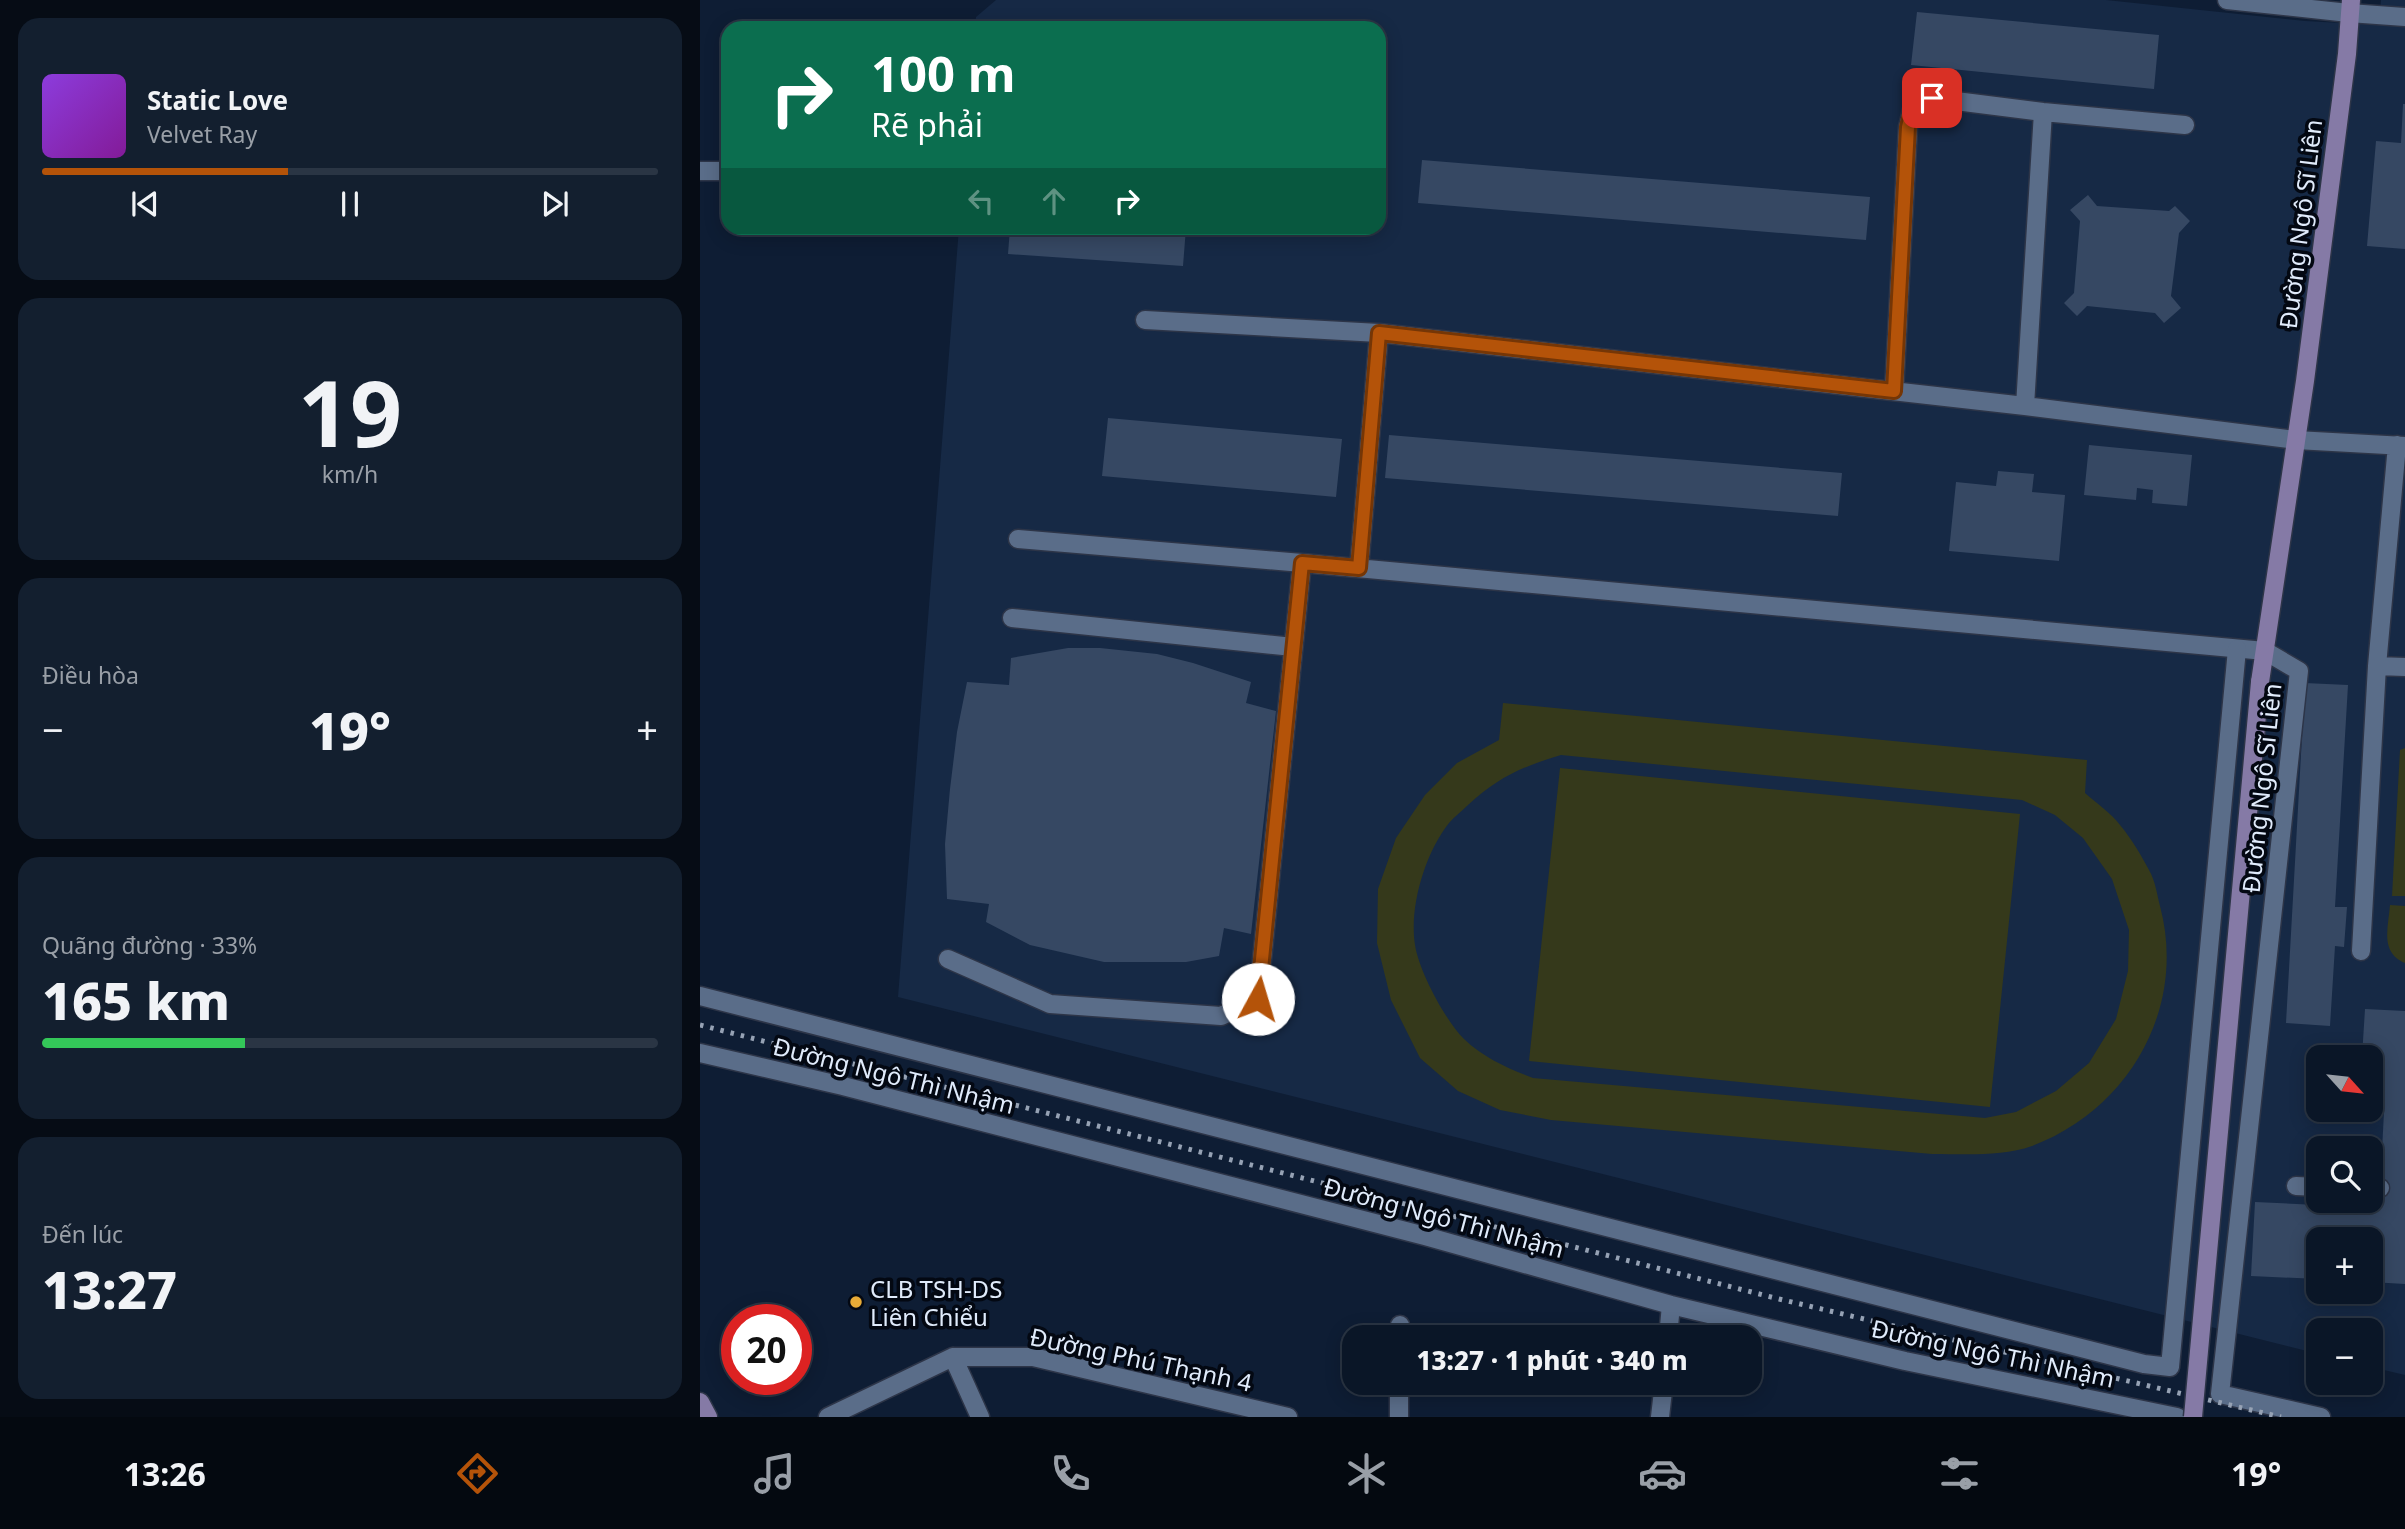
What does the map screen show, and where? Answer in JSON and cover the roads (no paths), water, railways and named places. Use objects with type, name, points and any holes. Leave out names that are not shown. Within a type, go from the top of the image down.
[{"type":"street","points":[[2227,0],[2350,6],[2405,17]]},
{"type":"street","name":"Đường Ngô Sĩ Liên","points":[[2193,1417],[2260,682],[2309,354],[2347,54],[2350,6]]},
{"type":"street","points":[[1894,391],[1908,127],[1912,110],[1932,98],[2043,112],[2185,125]]},
{"type":"street","points":[[2025,406],[2043,112]]},
{"type":"street","points":[[700,171],[721,171]]},
{"type":"street","points":[[1145,320],[1379,333],[2025,406],[2296,440],[2401,445],[2377,666],[2361,951]]},
{"type":"street","points":[[1359,568],[1379,333]]},
{"type":"street","points":[[1018,540],[1359,568],[2265,651]]},
{"type":"street","points":[[948,959],[1050,1004],[1221,1016],[1258,999],[1302,563]]},
{"type":"street","points":[[1012,618],[1293,647]]},
{"type":"street","points":[[700,996],[2144,1364],[2170,1367],[2237,649]]},
{"type":"street","name":"Đường Ngô Sĩ Liên","points":[[2265,651],[2298,671],[2220,1394],[2321,1417]]},
{"type":"street","points":[[2377,666],[2405,667]]},
{"type":"street","name":"Đường Ngô Thì Nhậm","points":[[700,1053],[843,1086],[1425,1236],[1671,1305],[1905,1361],[2141,1413],[2177,1417]]},
{"type":"street","points":[[2296,1186],[2306,1186]]},
{"type":"street","points":[[1669,1325],[1671,1305]]},
{"type":"street","points":[[953,1357],[981,1417]]},
{"type":"street","name":"Đường Phú Thạnh 4","points":[[828,1417],[953,1357],[1033,1357],[1288,1417]]},
{"type":"street","points":[[1399,1395],[1399,1417]]},
{"type":"street","points":[[1660,1417],[1663,1395]]},
{"type":"street","points":[[700,1402],[708,1417]]},
{"type":"railway","points":[[700,1025],[1779,1299],[2281,1417]]},
{"type":"place","name":"CLB TSH-DS Liên Chiểu","points":[[856,1302]]}]
